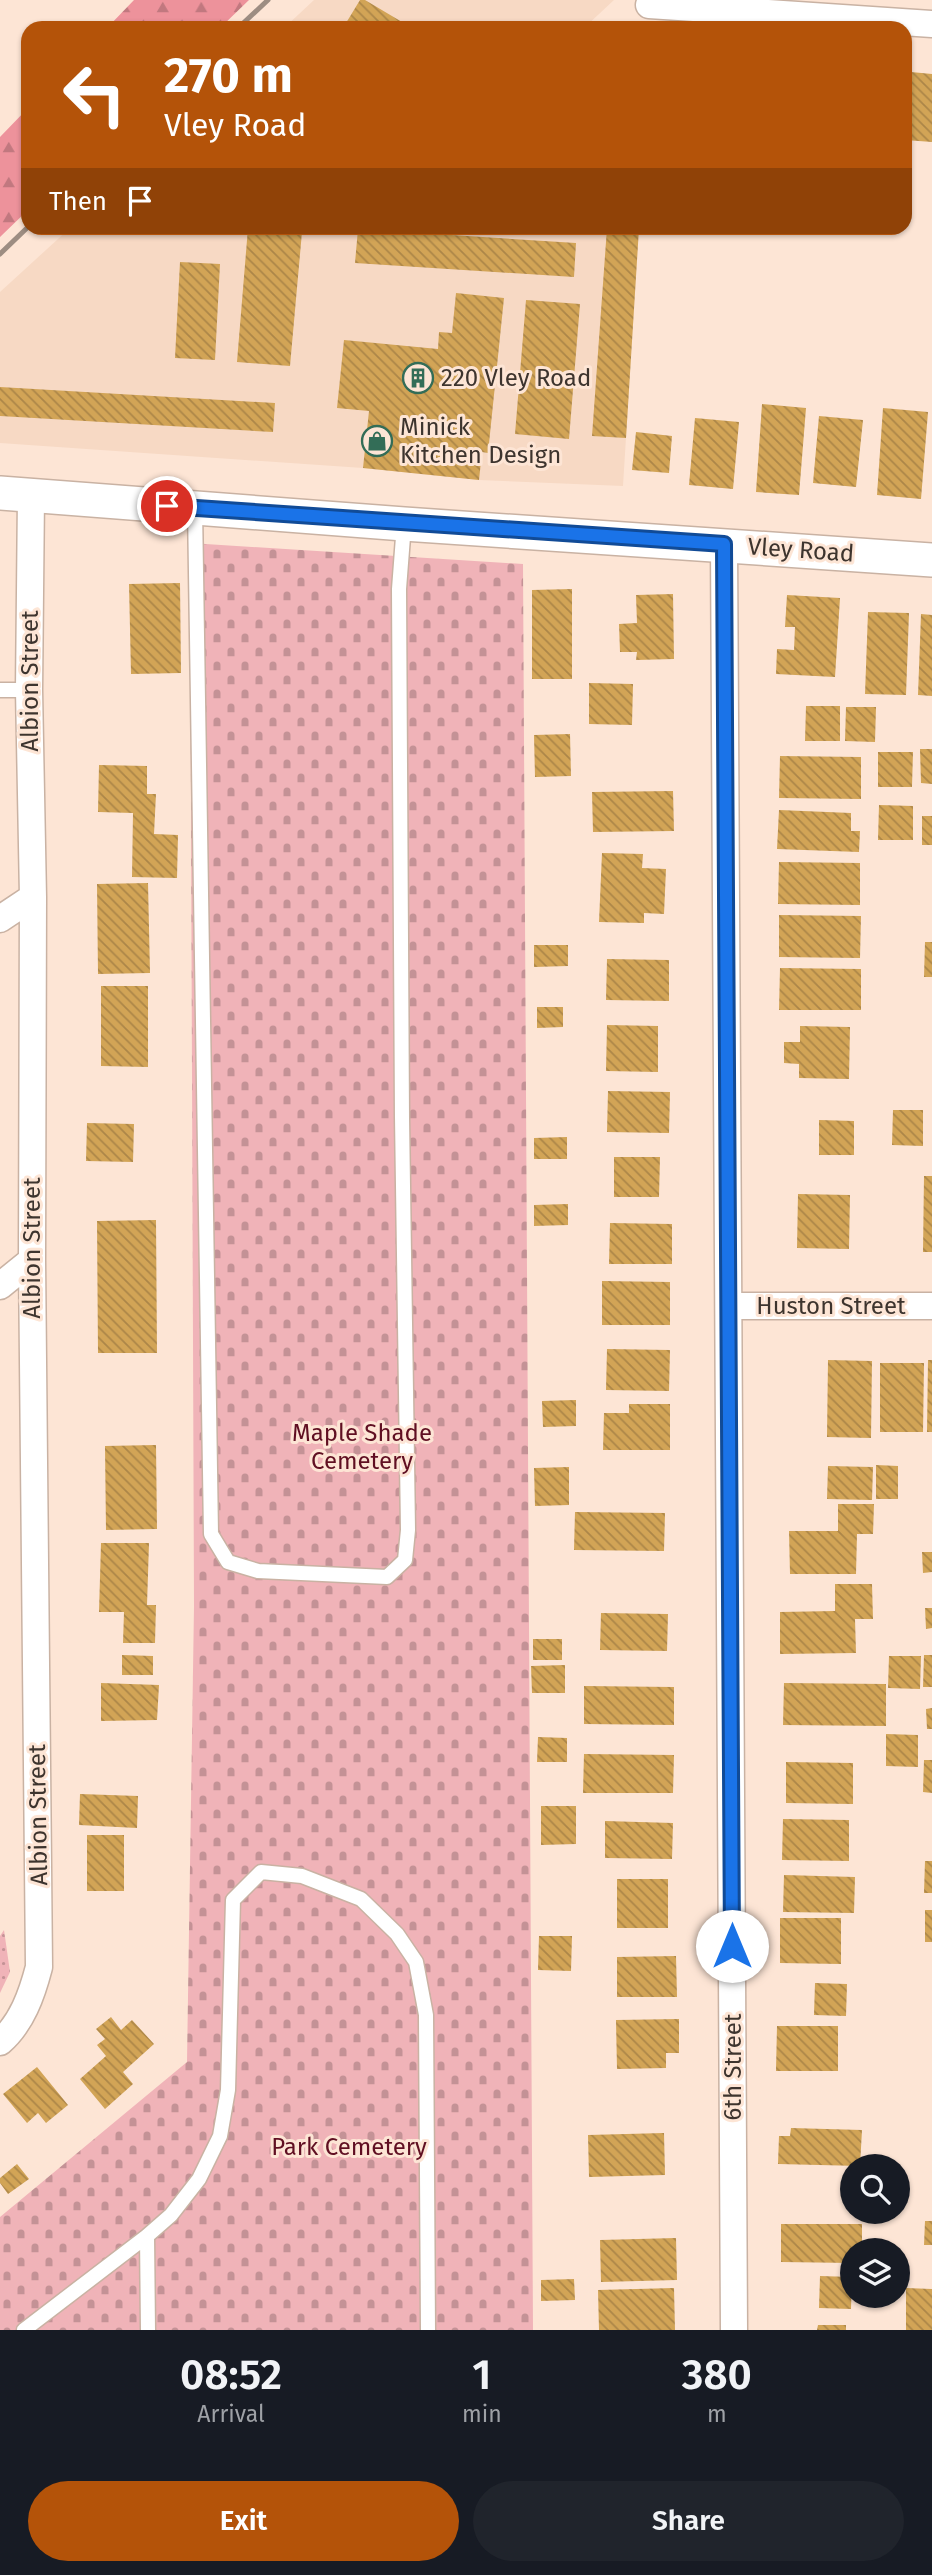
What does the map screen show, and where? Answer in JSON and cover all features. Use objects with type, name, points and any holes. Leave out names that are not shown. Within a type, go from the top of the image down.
[{"type":"street","points":[[649,5],[887,21]]},
{"type":"street","points":[[912,23],[932,24]]},
{"type":"street","name":"Vley Road","points":[[15,494],[932,560]]},
{"type":"street","name":"Albion Street","points":[[0,2042],[8,2035],[31,1999],[39,1967],[32,1260],[33,897],[29,690],[15,494]]},
{"type":"street","name":"6th Street","points":[[724,544],[734,2330]]},
{"type":"street","points":[[0,919],[33,897]]},
{"type":"street","points":[[0,1286],[32,1260]]},
{"type":"street","name":"Huston Street","points":[[730,1306],[932,1306]]},
{"type":"lane","points":[[195,508],[211,1534],[229,1562],[258,1572],[387,1577],[404,1560],[408,1530],[399,589],[404,524]]},
{"type":"lane","points":[[0,690],[29,690]]},
{"type":"lane","points":[[24,2330],[147,2236],[171,2215],[199,2179],[220,2136],[228,2090],[233,1900],[261,1872],[302,1876],[361,1899],[397,1934],[416,1962],[426,2015],[428,2330]]},
{"type":"lane","points":[[147,2236],[148,2330]]},
{"type":"shaded area","points":[[314,0],[614,0],[592,21],[292,21]]},
{"type":"shaded area","points":[[62,235],[639,235],[623,486],[479,480],[363,468],[0,443],[0,292]]},
{"type":"green space","points":[[134,0],[249,0],[227,21],[114,21]]},
{"type":"green space","points":[[21,115],[21,217],[0,237],[0,137]]},
{"type":"green space","points":[[190,543],[523,564],[533,2330],[0,2330],[0,2217],[187,2062],[194,1606]]},
{"type":"green space","points":[[4,1930],[10,1972],[0,1993],[0,1936]]},
{"type":"building","points":[[360,0],[365,0],[400,21],[347,21]]},
{"type":"building","points":[[912,72],[932,74],[932,142],[912,141]]},
{"type":"building","points":[[247,235],[302,235],[290,366],[237,362]]},
{"type":"building","points":[[357,235],[451,235],[576,243],[574,277],[355,263]]},
{"type":"building","points":[[606,235],[639,235],[626,438],[592,436]]},
{"type":"building","points":[[180,262],[220,264],[215,360],[175,358]]},
{"type":"building","name":"220 Vley Road","points":[[456,293],[504,298],[488,453],[482,452],[479,480],[363,468],[369,411],[337,408],[344,340],[438,349],[439,332],[452,333]]},
{"type":"building","points":[[526,300],[580,304],[569,439],[515,434]]},
{"type":"building","points":[[0,387],[275,403],[273,432],[0,416]]},
{"type":"building","points":[[762,404],[806,408],[799,495],[756,492]]},
{"type":"building","points":[[883,408],[928,412],[921,499],[877,495]]},
{"type":"building","points":[[819,416],[863,420],[856,487],[813,483]]},
{"type":"building","points":[[695,418],[739,422],[733,489],[689,485]]},
{"type":"building","points":[[636,432],[672,436],[669,473],[632,470]]},
{"type":"building","points":[[180,583],[181,673],[131,674],[129,584]]},
{"type":"building","points":[[572,589],[572,679],[532,679],[532,590]]},
{"type":"building","points":[[673,594],[674,659],[636,660],[637,652],[620,652],[619,624],[637,623],[636,595]]},
{"type":"building","points":[[787,595],[840,598],[835,677],[776,674],[777,649],[794,650],[795,627],[785,627]]},
{"type":"building","points":[[868,612],[909,613],[906,695],[865,694]]},
{"type":"building","points":[[921,614],[932,615],[932,696],[918,695]]},
{"type":"building","points":[[589,683],[633,684],[632,725],[589,724]]},
{"type":"building","points":[[806,706],[840,706],[840,741],[805,741]]},
{"type":"building","points":[[846,707],[876,707],[875,742],[845,741]]},
{"type":"building","points":[[570,734],[571,776],[535,777],[534,735]]},
{"type":"building","points":[[920,749],[932,749],[932,784],[921,783]]},
{"type":"building","points":[[878,752],[913,752],[912,787],[878,787]]},
{"type":"building","points":[[780,756],[861,757],[861,799],[779,798]]},
{"type":"building","points":[[99,765],[147,766],[147,794],[156,794],[154,834],[178,835],[177,878],[132,877],[133,813],[98,812]]},
{"type":"building","points":[[673,791],[674,831],[593,832],[592,792]]},
{"type":"building","points":[[879,805],[913,806],[913,840],[878,840]]},
{"type":"building","points":[[779,810],[851,813],[851,831],[860,831],[859,852],[777,849]]},
{"type":"building","points":[[922,816],[932,816],[932,845],[922,845]]},
{"type":"building","points":[[602,853],[643,854],[642,868],[666,869],[664,914],[644,913],[644,923],[599,922]]},
{"type":"building","points":[[779,862],[860,863],[860,905],[778,904]]},
{"type":"building","points":[[148,883],[150,973],[98,974],[97,884]]},
{"type":"building","points":[[779,915],[861,916],[860,958],[779,957]]},
{"type":"building","points":[[925,942],[932,942],[932,977],[924,977]]},
{"type":"building","points":[[534,945],[568,945],[568,966],[534,967]]},
{"type":"building","points":[[607,959],[669,960],[669,1001],[606,1000]]},
{"type":"building","points":[[780,968],[861,969],[861,1010],[779,1010]]},
{"type":"building","points":[[101,986],[148,986],[148,1067],[101,1066]]},
{"type":"building","points":[[537,1007],[563,1007],[563,1027],[537,1028]]},
{"type":"building","points":[[607,1025],[658,1026],[658,1072],[606,1071]]},
{"type":"building","points":[[800,1026],[850,1027],[849,1079],[799,1078],[799,1064],[784,1063],[784,1042],[800,1042]]},
{"type":"building","points":[[608,1091],[670,1092],[669,1133],[607,1132]]},
{"type":"building","points":[[893,1110],[923,1110],[923,1146],[892,1145]]},
{"type":"building","points":[[819,1120],[854,1121],[854,1155],[819,1155]]},
{"type":"building","points":[[87,1123],[134,1124],[133,1162],[86,1161]]},
{"type":"building","points":[[567,1137],[567,1159],[534,1159],[534,1138]]},
{"type":"building","points":[[614,1157],[660,1157],[659,1197],[614,1197]]},
{"type":"building","points":[[924,1176],[932,1176],[932,1252],[923,1252]]},
{"type":"building","points":[[798,1194],[850,1195],[849,1249],[797,1248]]},
{"type":"building","points":[[568,1204],[568,1225],[534,1226],[534,1205]]},
{"type":"building","points":[[156,1220],[157,1353],[98,1353],[97,1221]]},
{"type":"building","points":[[610,1223],[672,1224],[672,1264],[609,1264]]},
{"type":"building","points":[[602,1281],[670,1282],[670,1325],[602,1325]]},
{"type":"building","points":[[607,1349],[670,1350],[669,1391],[606,1390]]},
{"type":"building","points":[[828,1360],[872,1361],[871,1438],[827,1437]]},
{"type":"building","points":[[928,1360],[932,1360],[932,1432],[927,1432]]},
{"type":"building","points":[[880,1363],[924,1363],[923,1432],[880,1432]]},
{"type":"building","points":[[576,1400],[576,1426],[543,1427],[542,1401]]},
{"type":"building","points":[[629,1404],[670,1404],[670,1450],[603,1450],[604,1413],[629,1413]]},
{"type":"building","points":[[156,1445],[157,1529],[106,1530],[105,1446]]},
{"type":"building","points":[[876,1465],[898,1466],[898,1499],[876,1499]]},
{"type":"building","points":[[828,1466],[873,1467],[872,1500],[827,1499]]},
{"type":"building","points":[[569,1467],[569,1505],[535,1506],[534,1468]]},
{"type":"building","points":[[838,1504],[874,1504],[873,1534],[857,1534],[856,1574],[790,1574],[789,1531],[838,1531]]},
{"type":"building","points":[[575,1512],[665,1513],[664,1551],[574,1550]]},
{"type":"building","points":[[101,1543],[149,1543],[147,1605],[156,1605],[155,1643],[123,1643],[124,1612],[99,1612]]},
{"type":"building","points":[[922,1552],[932,1552],[932,1572],[923,1573]]},
{"type":"building","points":[[835,1584],[872,1584],[873,1619],[855,1619],[856,1653],[780,1654],[780,1612],[835,1611]]},
{"type":"building","points":[[925,1608],[932,1608],[932,1628],[926,1629]]},
{"type":"building","points":[[601,1613],[668,1614],[667,1651],[600,1650]]},
{"type":"building","points":[[533,1639],[562,1639],[562,1660],[533,1660]]},
{"type":"building","points":[[122,1655],[153,1656],[153,1675],[122,1675]]},
{"type":"building","points":[[924,1655],[932,1655],[932,1687],[923,1687]]},
{"type":"building","points":[[889,1656],[921,1656],[920,1689],[888,1688]]},
{"type":"building","points":[[565,1665],[565,1693],[532,1693],[531,1666]]},
{"type":"building","points":[[101,1683],[159,1685],[157,1720],[101,1721]]},
{"type":"building","points":[[784,1683],[886,1684],[886,1726],[783,1725]]},
{"type":"building","points":[[584,1686],[674,1687],[674,1725],[584,1724]]},
{"type":"building","points":[[932,1708],[932,1729],[927,1729],[926,1709]]},
{"type":"building","points":[[886,1734],[918,1735],[918,1767],[886,1766]]},
{"type":"building","points":[[538,1737],[567,1738],[567,1762],[537,1762]]},
{"type":"building","points":[[584,1754],[674,1755],[673,1793],[583,1793]]},
{"type":"building","points":[[924,1760],[932,1760],[932,1793],[923,1792]]},
{"type":"building","points":[[786,1762],[853,1763],[853,1804],[786,1803]]},
{"type":"building","points":[[80,1794],[138,1796],[137,1828],[79,1825]]},
{"type":"building","points":[[541,1806],[576,1806],[576,1844],[541,1845]]},
{"type":"building","points":[[783,1819],[849,1820],[849,1861],[782,1860]]},
{"type":"building","points":[[605,1821],[673,1823],[672,1859],[605,1858]]},
{"type":"building","points":[[87,1835],[124,1835],[124,1891],[87,1891]]},
{"type":"building","points":[[925,1861],[932,1861],[932,1893],[924,1893]]},
{"type":"building","points":[[784,1875],[855,1877],[854,1913],[783,1912]]},
{"type":"building","points":[[617,1879],[668,1879],[668,1928],[617,1928]]},
{"type":"building","points":[[925,1910],[932,1910],[932,1942],[925,1942]]},
{"type":"building","points":[[780,1918],[841,1918],[841,1964],[780,1963]]},
{"type":"building","points":[[539,1936],[572,1936],[571,1971],[538,1970]]},
{"type":"building","points":[[676,1956],[677,1997],[617,1997],[617,1957]]},
{"type":"building","points":[[815,1983],[847,1984],[846,2016],[814,2015]]},
{"type":"building","points":[[111,2017],[121,2030],[132,2020],[154,2044],[123,2072],[133,2084],[105,2109],[80,2079],[106,2056],[97,2045],[105,2039],[96,2029]]},
{"type":"building","points":[[679,2019],[679,2053],[666,2053],[666,2068],[617,2069],[616,2020]]},
{"type":"building","points":[[777,2026],[838,2026],[838,2071],[776,2071]]},
{"type":"building","points":[[37,2067],[68,2105],[46,2123],[38,2113],[27,2123],[3,2094]]},
{"type":"building","points":[[791,2128],[862,2130],[861,2154],[840,2154],[840,2166],[778,2164],[779,2136],[790,2136]]},
{"type":"building","points":[[664,2133],[665,2175],[589,2177],[588,2135]]},
{"type":"building","points":[[17,2164],[29,2179],[8,2194],[0,2183],[0,2178]]},
{"type":"building","points":[[925,2221],[932,2221],[932,2245],[924,2245]]},
{"type":"building","points":[[781,2224],[862,2224],[862,2238],[840,2238],[840,2263],[781,2262]]},
{"type":"building","points":[[676,2238],[677,2280],[601,2282],[600,2240]]},
{"type":"building","points":[[820,2276],[840,2277],[840,2308],[851,2309],[819,2308]]},
{"type":"building","points":[[574,2279],[575,2300],[541,2301],[541,2280]]},
{"type":"building","points":[[674,2288],[675,2330],[599,2330],[598,2290]]},
{"type":"building","points":[[910,2288],[932,2289],[932,2330],[906,2330]]},
{"type":"building","points":[[818,2325],[846,2325],[846,2330],[817,2330]]},
{"type":"railway","points":[[246,21],[268,0]]},
{"type":"railway","points":[[0,254],[21,234]]},
{"type":"place","name":"220 Vley Road","points":[[418,378]]},
{"type":"place","name":"Minick Kitchen Design","points":[[377,441]]},
{"type":"route","points":[[167,506],[724,544],[732,1946]]},
{"type":"park label","name":"Maple Shade Cemetery","points":[[362,1447]]},
{"type":"park label","name":"Park Cemetery","points":[[349,2147]]}]
